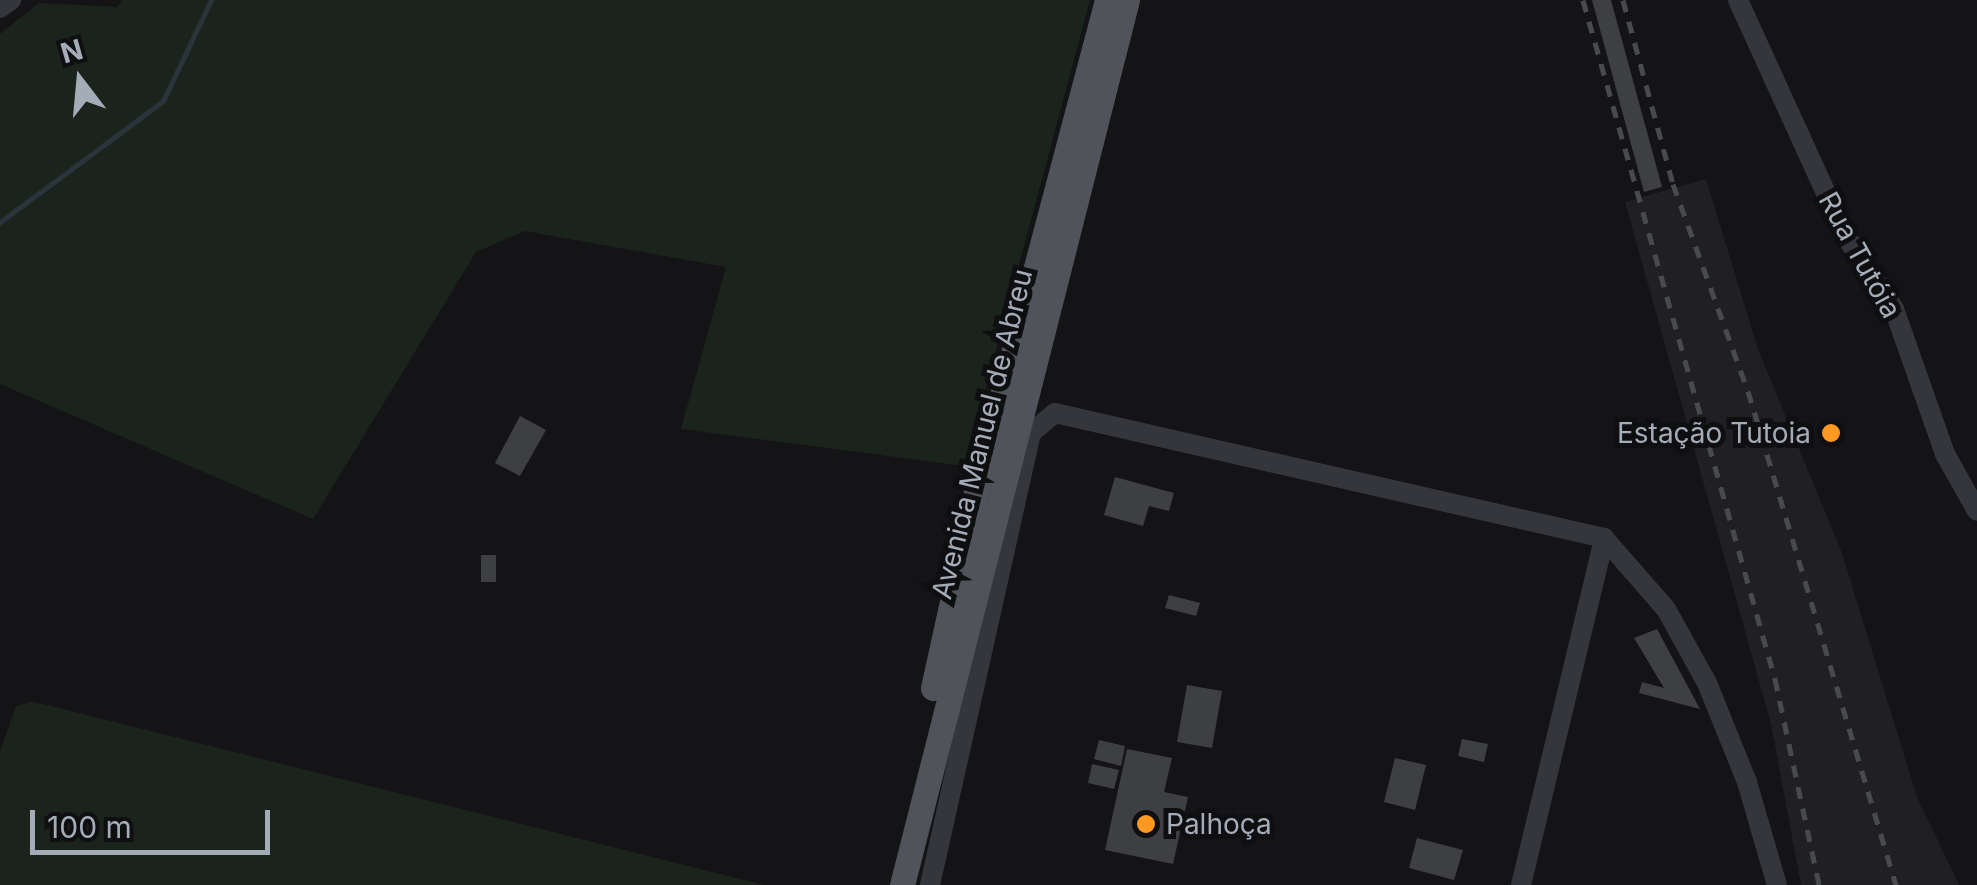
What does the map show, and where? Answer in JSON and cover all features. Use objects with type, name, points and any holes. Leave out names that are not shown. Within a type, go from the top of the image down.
[{"type":"main road","name":"Avenida Manuel de Abreu","points":[[890,885],[976,493],[1107,0]]},
{"type":"main road","name":"Avenida Manuel de Abreu","points":[[902,885],[1127,0]]},
{"type":"street","points":[[0,8],[11,0]]},
{"type":"street","name":"Rua Tutóia","points":[[1738,0],[1845,235],[1894,309],[1945,454],[1977,511]]},
{"type":"street","points":[[930,885],[1030,433],[1068,411],[1604,538],[1666,609],[1707,683],[1747,782],[1776,885]]},
{"type":"street","points":[[1521,885],[1604,538]]},
{"type":"shaded area","points":[[122,0],[1090,0],[965,466],[681,429],[726,267],[525,231],[476,252],[313,519],[0,384],[0,34],[39,3],[117,7]]},
{"type":"shaded area","points":[[1706,179],[1758,349],[1842,553],[1917,797],[1959,885],[1801,885],[1771,724],[1625,202]]},
{"type":"shaded area","points":[[31,702],[764,885],[0,885],[0,752],[16,706]]},
{"type":"building","points":[[1592,0],[1611,0],[1662,187],[1644,192]]},
{"type":"building","points":[[520,416],[546,430],[520,476],[495,463]]},
{"type":"building","points":[[1115,477],[1174,493],[1169,511],[1149,506],[1143,526],[1104,515]]},
{"type":"building","points":[[481,555],[496,555],[496,582],[481,582]]},
{"type":"building","points":[[1169,595],[1200,603],[1196,616],[1165,608]]},
{"type":"building","points":[[1657,629],[1700,709],[1639,693],[1642,682],[1664,688],[1634,638]]},
{"type":"building","points":[[1187,685],[1222,691],[1212,748],[1177,742]]},
{"type":"building","points":[[1462,739],[1488,744],[1484,762],[1458,756]]},
{"type":"building","points":[[1099,740],[1125,746],[1121,766],[1094,759]]},
{"type":"building","name":"Palhoça","points":[[1127,749],[1172,758],[1164,792],[1188,797],[1173,864],[1105,850]]},
{"type":"building","points":[[1395,758],[1426,765],[1415,810],[1384,802]]},
{"type":"building","points":[[1092,764],[1119,770],[1114,789],[1088,783]]},
{"type":"building","points":[[1417,838],[1463,850],[1454,880],[1409,868]]},
{"type":"waterway","points":[[0,222],[163,101],[211,0]]},
{"type":"railway","points":[[1583,0],[1775,679],[1819,885]]},
{"type":"railway","points":[[1623,0],[1673,184],[1748,391],[1896,885]]},
{"type":"place","name":"Estação Tutoia","points":[[1831,433]]},
{"type":"place","name":"Palhoça","points":[[1146,824]]}]
